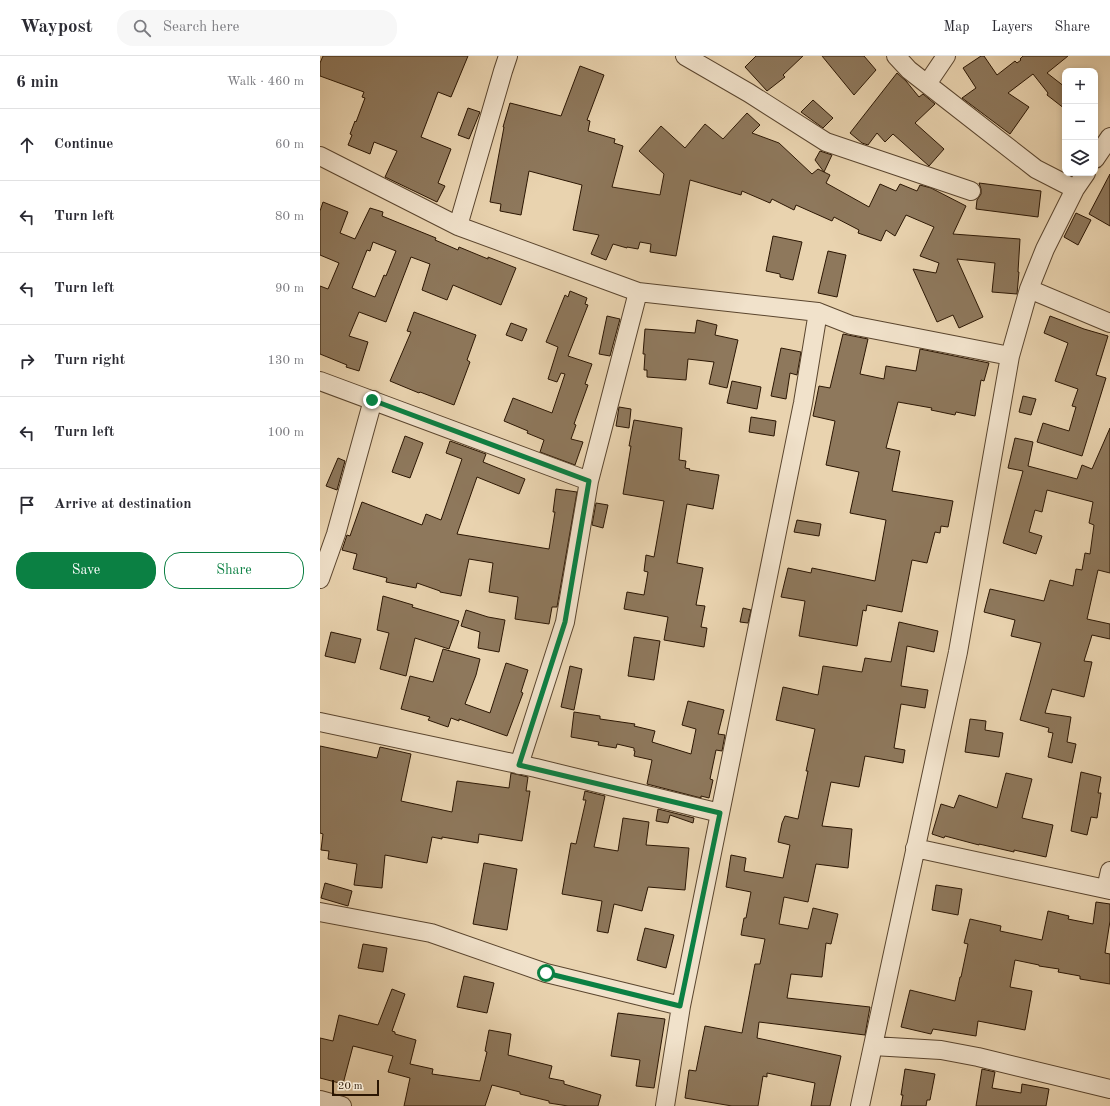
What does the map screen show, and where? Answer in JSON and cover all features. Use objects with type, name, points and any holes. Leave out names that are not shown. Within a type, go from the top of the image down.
[{"type":"street","points":[[458,226],[508,56]]},
{"type":"street","points":[[685,56],[749,93],[826,142],[971,191]]},
{"type":"street","points":[[896,56],[909,70],[1036,169],[1075,189]]},
{"type":"street","points":[[927,84],[946,56]]},
{"type":"street","points":[[1098,155],[1110,137]]},
{"type":"street","points":[[320,156],[458,226],[638,292],[818,312],[851,325],[1010,356]]},
{"type":"street","points":[[860,1106],[958,652],[1010,356],[1029,289],[1046,249],[1075,189],[1084,176]]},
{"type":"street","points":[[1029,289],[1110,323]]},
{"type":"street","points":[[519,765],[565,622],[589,481],[638,292]]},
{"type":"street","points":[[665,1106],[680,1006],[803,403],[818,312]]},
{"type":"street","points":[[320,381],[589,481]]},
{"type":"street","points":[[320,579],[336,534],[372,400]]},
{"type":"street","points":[[320,722],[519,765],[720,813]]},
{"type":"street","points":[[915,848],[1108,890],[1110,871]]},
{"type":"street","points":[[320,912],[431,933],[546,973],[680,1006]]},
{"type":"street","points":[[873,1046],[941,1050],[978,1057],[1110,1089]]},
{"type":"street","points":[[320,1100],[342,1106]]},
{"type":"building","points":[[323,56],[468,56],[451,97],[438,92],[421,137],[451,149],[438,183],[445,186],[437,202],[385,177],[397,151],[374,142],[370,154],[348,145],[352,135],[350,134],[365,98],[362,97],[364,92],[320,76],[320,63]]},
{"type":"building","points":[[756,56],[803,56],[783,75],[785,77],[767,91],[745,67]]},
{"type":"building","points":[[822,56],[864,56],[876,70],[854,95]]},
{"type":"building","points":[[981,56],[984,56],[997,75],[1015,61],[1017,63],[1023,56],[1068,56],[1047,73],[1062,85],[1062,107],[1047,95],[1048,93],[1033,74],[1008,93],[1029,107],[1010,134],[962,98],[976,88],[963,68]]},
{"type":"building","points":[[580,66],[604,75],[587,120],[590,121],[588,131],[615,139],[614,143],[623,146],[612,187],[660,195],[664,174],[639,151],[661,126],[685,148],[705,124],[723,139],[747,113],[760,125],[752,133],[779,143],[812,174],[818,169],[830,175],[826,183],[869,207],[880,184],[896,191],[900,184],[917,191],[920,185],[931,188],[966,206],[953,234],[1020,239],[1017,294],[992,292],[995,263],[957,259],[983,317],[959,328],[953,315],[937,322],[913,269],[936,273],[939,263],[920,256],[934,227],[906,215],[895,236],[886,230],[881,241],[858,233],[859,230],[834,217],[832,221],[796,205],[794,210],[772,199],[770,203],[742,191],[741,195],[690,180],[676,256],[650,252],[651,244],[640,242],[638,249],[613,244],[606,260],[591,254],[599,235],[573,230],[582,185],[529,171],[521,215],[500,211],[501,204],[490,202],[503,127],[510,103],[561,116]]},
{"type":"building","points":[[897,73],[906,81],[919,97],[923,94],[935,104],[915,123],[944,149],[929,166],[893,134],[885,142],[877,133],[868,145],[862,143],[850,133]]},
{"type":"building","points":[[813,100],[833,118],[823,128],[801,112]]},
{"type":"building","points":[[468,108],[480,112],[469,139],[458,135]]},
{"type":"building","points":[[820,151],[832,155],[824,172],[815,160]]},
{"type":"building","points":[[1110,174],[1110,226],[1089,214]]},
{"type":"building","points":[[979,183],[1041,191],[1038,217],[976,209],[977,200],[981,194]]},
{"type":"building","points":[[323,202],[348,212],[340,233],[355,239],[370,208],[383,212],[382,216],[436,238],[435,240],[458,250],[459,247],[488,259],[488,257],[516,268],[501,305],[453,285],[447,300],[422,290],[430,264],[411,257],[386,322],[359,312],[349,336],[368,342],[359,371],[346,367],[347,365],[320,354],[320,286],[328,289],[339,263],[320,255],[320,211]],"holes":[[[373,242],[396,251],[386,276],[384,275],[375,297],[352,288],[367,250],[370,251]]]},
{"type":"building","points":[[1076,213],[1091,220],[1078,245],[1064,237]]},
{"type":"building","points":[[773,236],[802,242],[793,280],[780,277],[780,274],[766,271]]},
{"type":"building","points":[[828,251],[846,255],[837,297],[818,293]]},
{"type":"building","points":[[570,291],[587,298],[585,304],[588,305],[568,356],[592,364],[585,384],[588,385],[574,424],[576,425],[571,439],[583,442],[575,465],[540,452],[544,440],[527,433],[528,431],[504,421],[513,398],[552,413],[565,374],[561,373],[557,382],[548,379],[558,347],[546,342],[565,295],[568,297]]},
{"type":"building","points":[[414,312],[476,335],[467,360],[470,362],[454,405],[390,381],[411,332],[407,331]]},
{"type":"building","points":[[607,316],[620,319],[610,356],[599,354]]},
{"type":"building","points":[[1050,316],[1084,329],[1108,336],[1096,375],[1106,378],[1082,456],[1037,442],[1043,423],[1069,431],[1076,407],[1072,406],[1078,389],[1055,381],[1068,343],[1044,333]]},
{"type":"building","points":[[697,320],[717,325],[715,335],[738,340],[727,388],[709,384],[714,362],[688,359],[686,380],[647,377],[647,370],[644,370],[645,354],[643,354],[645,329],[695,333]]},
{"type":"building","points":[[511,323],[527,329],[522,341],[506,335]]},
{"type":"building","points":[[843,334],[868,339],[860,374],[884,379],[886,366],[916,371],[920,349],[989,363],[984,381],[981,380],[975,416],[956,412],[955,415],[931,410],[932,408],[898,402],[886,448],[900,451],[892,491],[953,501],[948,527],[941,526],[940,533],[935,532],[927,563],[912,560],[902,612],[867,605],[866,611],[863,610],[857,646],[799,636],[805,601],[781,597],[788,568],[811,573],[812,568],[875,581],[886,520],[850,513],[859,472],[826,465],[835,421],[813,416],[819,386],[830,388]]},
{"type":"building","points":[[781,348],[801,352],[797,375],[790,373],[786,399],[771,396]]},
{"type":"building","points":[[732,381],[761,387],[757,409],[727,403]]},
{"type":"building","points":[[1023,396],[1036,399],[1031,415],[1019,412]]},
{"type":"building","points":[[619,407],[631,409],[629,428],[616,426]]},
{"type":"building","points":[[751,417],[776,421],[774,436],[749,432]]},
{"type":"building","points":[[634,420],[682,428],[679,460],[686,461],[685,468],[719,475],[713,509],[687,504],[677,563],[703,568],[696,605],[705,606],[701,627],[707,628],[704,647],[664,640],[668,617],[624,609],[627,592],[644,595],[648,572],[644,571],[646,555],[654,557],[664,501],[623,494]]},
{"type":"building","points":[[1110,428],[1110,573],[1098,570],[1087,619],[1110,624],[1110,639],[1092,635],[1084,661],[1092,662],[1084,697],[1052,689],[1045,713],[1071,717],[1067,742],[1076,744],[1072,763],[1048,757],[1053,733],[1048,732],[1049,728],[1020,720],[1041,643],[1011,636],[1015,620],[984,612],[990,589],[1044,601],[1050,580],[1073,586],[1076,569],[1082,570],[1085,553],[1090,554],[1094,525],[1089,523],[1093,502],[1047,490],[1042,512],[1035,510],[1029,532],[1042,536],[1036,554],[1003,543],[1023,471],[1008,468],[1015,438],[1033,442],[1028,466],[1077,479],[1082,465],[1092,469]]},
{"type":"building","points":[[405,436],[423,443],[410,478],[392,472]]},
{"type":"building","points":[[450,441],[486,454],[483,462],[525,479],[519,494],[477,477],[457,534],[549,549],[555,512],[553,512],[556,489],[577,492],[557,607],[552,607],[549,624],[515,619],[518,597],[489,592],[493,563],[469,559],[461,596],[440,592],[417,583],[416,588],[386,582],[387,578],[353,569],[357,554],[342,550],[347,535],[350,536],[362,502],[422,525],[426,514],[441,520],[462,459],[446,453]]},
{"type":"building","points":[[338,458],[345,461],[337,490],[326,486]]},
{"type":"building","points":[[596,503],[608,505],[603,528],[592,525]]},
{"type":"building","points":[[797,520],[821,524],[819,536],[794,532]]},
{"type":"building","points":[[383,596],[413,605],[412,607],[459,621],[449,649],[415,638],[406,676],[380,669],[389,633],[377,630]]},
{"type":"building","points":[[743,608],[751,610],[748,623],[740,622]]},
{"type":"building","points":[[466,610],[488,617],[505,620],[499,652],[478,648],[480,632],[461,626]]},
{"type":"building","points":[[899,622],[938,631],[934,652],[907,646],[901,686],[928,690],[925,708],[901,704],[894,748],[905,750],[903,763],[865,756],[859,787],[831,782],[822,826],[852,829],[848,868],[816,864],[808,902],[784,897],[779,924],[808,929],[813,908],[838,914],[831,944],[826,943],[822,977],[791,974],[787,998],[870,1007],[865,1035],[759,1022],[757,1038],[841,1056],[830,1106],[811,1106],[815,1083],[767,1073],[767,1077],[763,1076],[758,1106],[732,1106],[685,1098],[689,1070],[696,1071],[705,1026],[742,1033],[755,964],[760,964],[765,939],[741,935],[751,892],[726,887],[731,855],[746,858],[744,871],[783,878],[790,845],[778,842],[782,823],[785,816],[798,819],[815,729],[776,720],[783,687],[818,695],[823,666],[862,672],[865,658],[891,662]]},
{"type":"building","points":[[331,632],[361,639],[355,663],[325,656]]},
{"type":"building","points":[[634,637],[660,641],[654,680],[628,676]]},
{"type":"building","points":[[443,649],[480,659],[476,675],[465,704],[490,713],[506,663],[528,670],[521,692],[523,693],[507,736],[459,719],[459,721],[451,718],[448,727],[428,720],[430,717],[401,709],[410,676],[433,682]]},
{"type":"building","points":[[570,666],[582,669],[574,710],[561,707]]},
{"type":"building","points":[[688,701],[724,710],[718,734],[725,735],[722,751],[716,750],[710,779],[713,780],[709,798],[701,796],[701,798],[647,784],[652,760],[634,756],[634,748],[617,744],[616,748],[598,745],[599,742],[571,737],[574,712],[600,716],[600,719],[635,724],[634,726],[655,731],[652,742],[691,754],[696,729],[682,725]]},
{"type":"building","points":[[970,719],[986,721],[985,730],[1003,733],[999,757],[965,752]]},
{"type":"building","points":[[320,746],[377,758],[380,747],[411,754],[401,801],[452,812],[457,781],[509,788],[511,773],[528,777],[526,791],[530,791],[522,841],[479,834],[478,843],[442,837],[442,839],[432,837],[427,863],[385,855],[382,888],[354,885],[357,864],[328,859],[329,851],[321,850],[323,834],[320,833]]},
{"type":"building","points":[[1081,772],[1101,777],[1098,793],[1101,793],[1097,818],[1091,817],[1087,835],[1071,831]]},
{"type":"building","points":[[1006,773],[1032,779],[1022,818],[1053,825],[1046,857],[1014,850],[1014,852],[979,845],[945,836],[944,838],[932,834],[941,804],[954,808],[959,795],[997,808]]},
{"type":"building","points":[[585,791],[605,796],[594,847],[618,851],[623,818],[649,822],[646,845],[689,848],[685,890],[648,887],[642,911],[614,904],[608,933],[597,931],[602,901],[562,894],[571,843],[576,844],[586,800],[583,800]]},
{"type":"building","points":[[658,809],[694,818],[693,823],[670,815],[668,823],[656,821]]},
{"type":"building","points":[[484,863],[517,869],[507,930],[473,924]]},
{"type":"building","points":[[325,883],[352,891],[348,906],[321,898]]},
{"type":"building","points":[[936,885],[962,889],[958,915],[932,910]]},
{"type":"building","points":[[1096,902],[1110,904],[1110,921],[1105,953],[1110,954],[1110,984],[1080,979],[1080,976],[1058,972],[1059,969],[1015,960],[1010,987],[1032,991],[1025,1030],[978,1021],[976,1036],[933,1029],[931,1034],[901,1027],[910,990],[955,1001],[968,944],[964,943],[970,919],[1001,926],[1000,931],[1042,940],[1048,911],[1069,916],[1068,919],[1093,924]]},
{"type":"building","points":[[645,928],[674,935],[666,968],[637,960]]},
{"type":"building","points":[[363,944],[387,948],[383,972],[358,968]]},
{"type":"building","points":[[464,976],[494,983],[487,1013],[457,1007]]},
{"type":"building","points":[[392,989],[405,994],[392,1031],[395,1032],[395,1034],[416,1040],[410,1064],[433,1069],[432,1074],[480,1081],[487,1052],[485,1051],[489,1030],[511,1034],[508,1055],[552,1066],[549,1078],[564,1081],[564,1084],[601,1095],[598,1106],[568,1106],[549,1103],[549,1101],[492,1085],[485,1106],[404,1106],[410,1078],[388,1072],[393,1056],[353,1046],[343,1084],[320,1078],[320,1038],[333,1041],[339,1015],[378,1025]]},
{"type":"building","points":[[618,1013],[665,1019],[654,1088],[636,1086],[640,1060],[611,1056]]},
{"type":"building","points":[[905,1069],[935,1074],[930,1100],[927,1100],[926,1106],[901,1106]]},
{"type":"building","points":[[982,1069],[995,1072],[992,1088],[1021,1093],[1022,1084],[1049,1089],[1046,1106],[976,1106]]},
{"type":"route","points":[[372,400],[589,481],[565,622],[519,765],[720,813],[680,1006],[546,973]]}]
